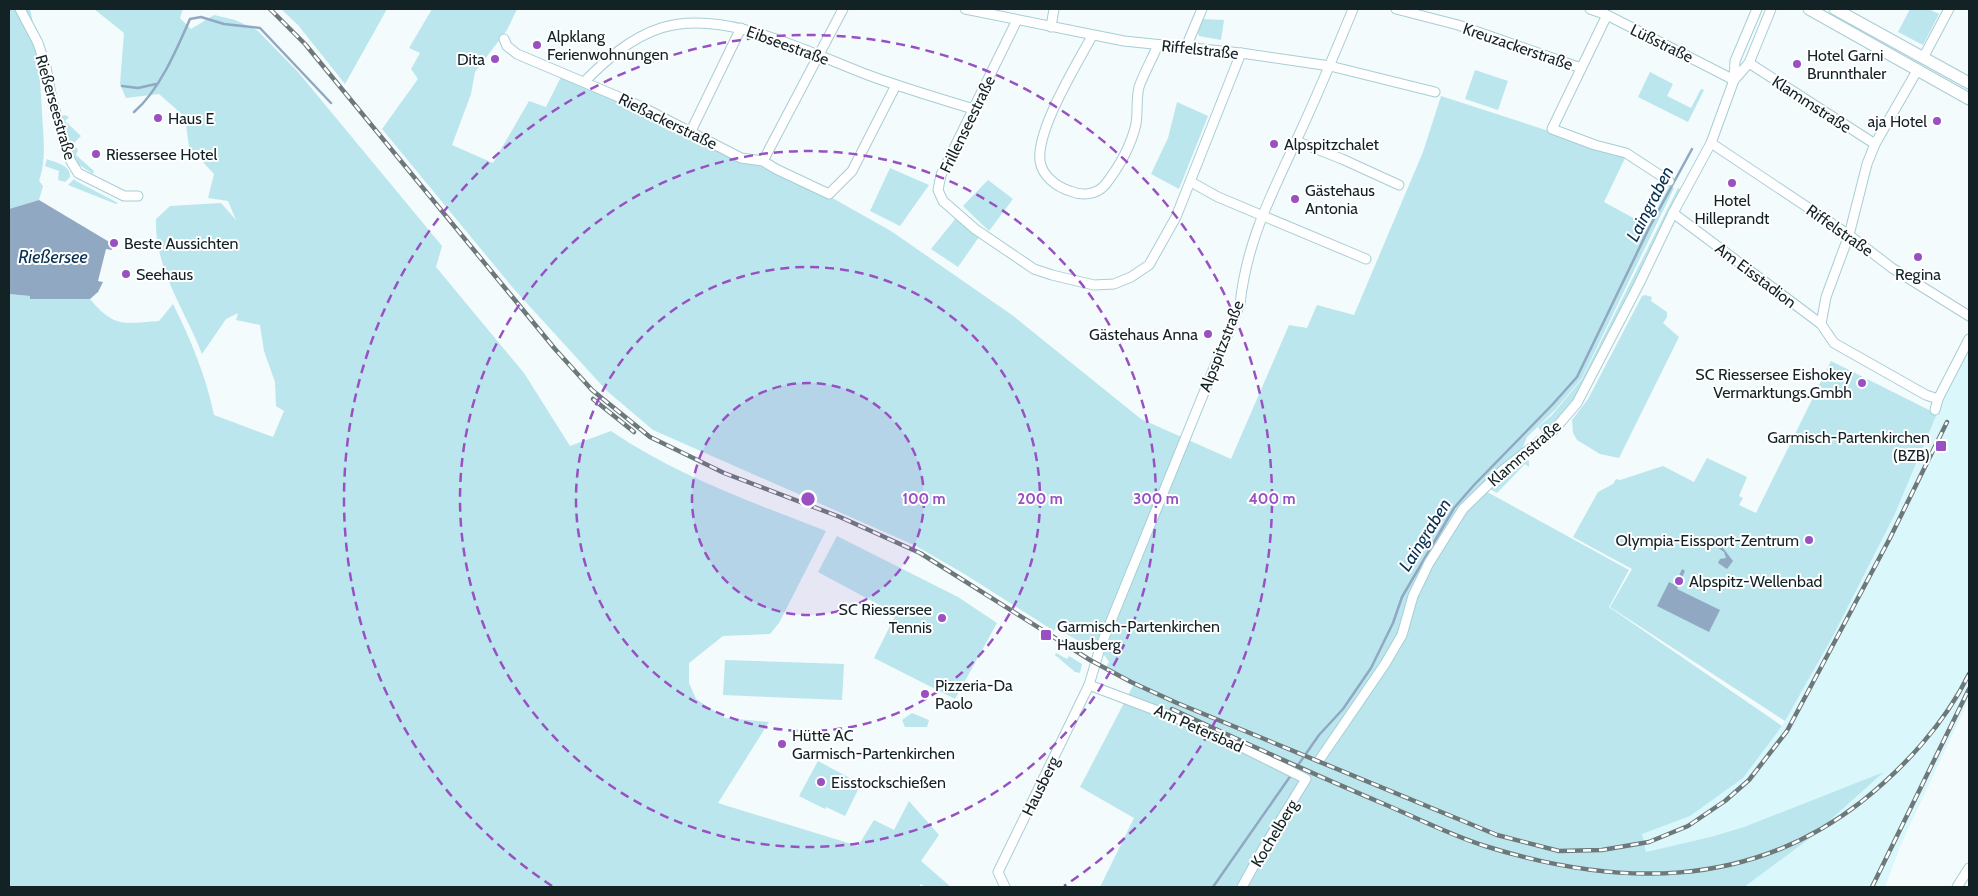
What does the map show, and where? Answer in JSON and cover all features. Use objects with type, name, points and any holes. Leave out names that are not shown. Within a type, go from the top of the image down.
[{"type":"main road","points":[[1809,9],[1969,99]]},
{"type":"main road","points":[[1835,9],[1969,83]]},
{"type":"street","name":"Rießerseestraße","points":[[20,9],[38,43],[46,67],[52,100],[68,158],[78,172],[124,196],[138,196]]},
{"type":"street","points":[[763,160],[843,9]]},
{"type":"street","name":"Riffelstraße","points":[[965,9],[1092,36],[1241,53],[1330,66],[1435,92]]},
{"type":"street","points":[[1051,27],[1054,9]]},
{"type":"street","points":[[1186,47],[1202,9]]},
{"type":"street","name":"Alpspitzstraße","points":[[1089,685],[1100,648],[1240,304],[1247,261],[1261,215],[1330,66],[1352,9]]},
{"type":"street","name":"Kreuzackerstraße","points":[[1396,9],[1458,25],[1582,68]]},
{"type":"street","name":"Lüßstraße","points":[[1590,9],[1607,15],[1734,80]]},
{"type":"street","name":"Klammstraße","points":[[1320,759],[1385,664],[1402,635],[1412,596],[1429,563],[1463,509],[1502,470],[1554,430],[1577,403],[1639,284],[1672,213],[1711,143],[1734,80],[1735,61],[1757,9]]},
{"type":"street","name":"Klammstraße","points":[[1734,80],[1749,63],[1771,9]]},
{"type":"street","points":[[1923,58],[1949,9]]},
{"type":"street","name":"Kreuzackerstraße","points":[[1607,15],[1552,130],[1595,145],[1626,153],[1669,181]]},
{"type":"street","name":"Frillenseestraße","points":[[1017,20],[941,175],[938,190],[943,201],[975,229],[1034,268],[1052,276],[1094,286],[1114,284],[1131,277],[1149,265],[1176,217],[1241,53]]},
{"type":"street","name":"Eibseestraße","points":[[584,82],[625,46],[663,28],[692,24],[741,28],[896,85],[973,110]]},
{"type":"street","points":[[691,131],[741,28]]},
{"type":"street","points":[[1092,36],[1050,117],[1040,152],[1040,163],[1047,176],[1059,187],[1075,193],[1086,194],[1096,192],[1104,186],[1124,157],[1136,123],[1139,86],[1158,45]]},
{"type":"street","name":"Rießackerstraße","points":[[506,43],[517,54],[584,82],[691,131],[741,158],[763,160],[776,169],[829,194],[852,171],[896,85]]},
{"type":"street","name":"Klammstraße","points":[[1749,63],[1875,144]]},
{"type":"street","points":[[1822,324],[1826,296],[1849,235],[1863,177],[1875,144],[1918,69]]},
{"type":"street","points":[[1296,141],[1342,159],[1399,185]]},
{"type":"street","name":"Riffelstraße","points":[[1711,143],[1849,235],[1892,268],[1969,316]]},
{"type":"street","points":[[1191,182],[1218,197],[1366,260]]},
{"type":"street","name":"Am Eisstadion","points":[[1672,213],[1741,262],[1822,324],[1834,343],[1938,399]]},
{"type":"street","points":[[1935,410],[1938,399],[1969,339]]},
{"type":"street","name":"Am Petersbad","points":[[1089,685],[1208,730],[1298,774]]},
{"type":"street","name":"Hausberg","points":[[1005,887],[998,872],[1089,685]]},
{"type":"street","name":"Kochelberg","points":[[1242,887],[1263,849],[1298,774]]},
{"type":"street","points":[[1957,887],[1969,868]]},
{"type":"shaded area","points":[[9,9],[30,9],[38,60],[44,147],[39,181],[43,186],[39,200],[9,209]]},
{"type":"shaded area","points":[[94,9],[183,9],[180,18],[191,29],[214,15],[235,20],[257,30],[298,72],[442,246],[436,267],[524,373],[570,446],[611,431],[662,462],[689,475],[826,531],[779,623],[770,634],[723,636],[689,663],[689,683],[696,699],[725,718],[769,722],[718,803],[858,846],[874,820],[894,830],[909,801],[939,835],[921,861],[951,887],[925,887],[921,884],[919,887],[9,887],[9,294],[30,296],[31,299],[90,299],[106,315],[114,320],[128,323],[159,321],[173,304],[197,358],[207,386],[214,415],[273,437],[284,411],[276,406],[275,382],[264,351],[260,325],[236,320],[238,313],[226,319],[202,354],[165,272],[160,255],[156,219],[170,206],[221,203],[236,220],[228,201],[208,198],[214,174],[189,147],[185,117],[159,94],[126,98],[120,84],[124,33]]},
{"type":"shaded area","points":[[281,9],[387,9],[345,84],[298,25]]},
{"type":"shaded area","points":[[432,9],[517,9],[507,30],[475,72],[471,94],[452,145],[493,163],[529,101],[546,107],[562,75],[827,195],[891,231],[1012,315],[1141,419],[1231,459],[1289,325],[1307,328],[1317,305],[1354,315],[1423,152],[1441,96],[1626,156],[1604,202],[1648,226],[1669,186],[1674,188],[1582,378],[1555,410],[1527,437],[1521,452],[1480,488],[1629,570],[1609,607],[1782,726],[1743,778],[1690,816],[1642,834],[1646,852],[1744,827],[1884,772],[1809,839],[1744,887],[1100,887],[1134,818],[1080,787],[1135,682],[1106,667],[1109,662],[1105,656],[1056,628],[1054,631],[966,575],[916,546],[653,430],[607,391],[513,288],[382,129],[418,79],[411,69],[420,53],[409,48]]},
{"type":"shaded area","points":[[1910,9],[1929,9],[1939,14],[1923,45],[1898,32]]},
{"type":"shaded area","points":[[1201,19],[1224,20],[1221,40],[1199,36],[1197,31]]},
{"type":"shaded area","points":[[1475,70],[1508,81],[1498,110],[1465,99]]},
{"type":"shaded area","points":[[1650,72],[1673,84],[1667,96],[1691,108],[1701,89],[1704,90],[1688,122],[1638,97]]},
{"type":"shaded area","points":[[1177,102],[1208,116],[1179,189],[1151,174],[1168,138]]},
{"type":"shaded area","points":[[62,116],[69,117],[65,121],[81,136],[73,144],[78,150],[76,155],[94,171],[93,174],[75,162]]},
{"type":"shaded area","points":[[47,159],[66,167],[70,177],[65,182],[58,180],[59,171],[45,166]]},
{"type":"shaded area","points":[[890,168],[929,185],[900,226],[870,211]]},
{"type":"shaded area","points":[[74,179],[118,203],[116,204],[68,185]]},
{"type":"shaded area","points":[[988,180],[1013,199],[989,231],[963,206]]},
{"type":"shaded area","points":[[1678,188],[1682,190],[1631,294],[1573,402],[1543,434],[1538,427],[1552,415],[1582,379]]},
{"type":"shaded area","points":[[956,218],[979,237],[958,267],[931,249]]},
{"type":"shaded area","points":[[1642,296],[1652,297],[1651,301],[1667,312],[1667,317],[1663,323],[1679,337],[1619,458],[1600,454],[1577,440],[1573,433],[1572,420],[1588,399]]},
{"type":"shaded area","points":[[1969,350],[1969,699],[1901,844],[1885,887],[1744,887],[1809,839],[1883,773],[1744,827],[1646,852],[1641,834],[1690,816],[1782,726],[1833,636],[1894,516],[1945,396]]},
{"type":"shaded area","name":"Olympia-Eissport-Zentrum","points":[[1831,361],[1937,414],[1894,516],[1833,636],[1785,721],[1610,607],[1632,569],[1573,537],[1598,492],[1613,484],[1616,479],[1620,480],[1663,466],[1694,482],[1707,458],[1747,477],[1739,496],[1743,498],[1739,505],[1756,513]]},
{"type":"shaded area","points":[[1522,457],[1529,461],[1529,467],[1525,464],[1497,493],[1490,489]]},
{"type":"shaded area","name":"SC Riessersee Tennis","points":[[837,536],[958,597],[997,623],[955,699],[874,658],[896,614],[818,572]]},
{"type":"shaded area","points":[[1056,653],[1067,659],[1069,656],[1082,664],[1080,673],[1075,672],[1055,655]]},
{"type":"shaded area","points":[[725,660],[844,664],[842,700],[723,695]]},
{"type":"shaded area","points":[[912,713],[929,720],[927,727],[905,727],[902,720]]},
{"type":"shaded area","points":[[818,761],[861,784],[845,816],[826,807],[825,809],[799,796]]},
{"type":"water","name":"Rießersee","points":[[39,200],[111,243],[112,250],[106,249],[98,281],[103,282],[98,292],[90,299],[30,299],[30,296],[9,294],[9,209]]},
{"type":"water","points":[[1719,541],[1725,545],[1723,548],[1733,561],[1727,569],[1718,563],[1720,559],[1726,558],[1724,552],[1717,547]]},
{"type":"water","points":[[1682,569],[1685,571],[1677,589],[1720,610],[1709,632],[1657,606],[1669,582],[1675,585]]},
{"type":"waterway","points":[[134,112],[159,81],[190,19],[201,17],[224,24],[260,28],[331,103]]},
{"type":"waterway","points":[[122,86],[138,88],[156,84]]},
{"type":"waterway","name":"Laingraben","points":[[1213,887],[1319,735],[1343,709],[1371,668],[1393,623],[1402,597],[1454,508],[1577,377],[1649,228],[1692,149]]},
{"type":"railway","points":[[270,9],[305,44],[555,349],[592,390],[650,437],[724,473],[840,517],[920,553],[1090,660],[1131,682],[1177,703],[1497,835],[1559,851],[1602,850],[1649,842],[1688,826],[1725,801],[1749,780],[1787,731],[1890,538],[1947,422]]},
{"type":"railway","points":[[593,399],[634,432]]},
{"type":"railway","points":[[1172,709],[1472,842],[1534,859],[1583,869],[1632,873],[1680,872],[1727,865],[1773,852],[1818,831],[1861,802],[1893,775],[1922,744],[1948,710],[1969,674]]},
{"type":"railway","points":[[1872,887],[1969,689]]},
{"type":"place","name":"Alpklang Ferienwohnungen","points":[[537,45]]},
{"type":"place","name":"Dita","points":[[495,59]]},
{"type":"place","name":"Hotel Garni Brunnthaler","points":[[1797,64]]},
{"type":"place","name":"Haus E","points":[[158,118]]},
{"type":"place","name":"aja Hotel","points":[[1937,121]]},
{"type":"place","name":"Alpspitzchalet","points":[[1274,144]]},
{"type":"place","name":"Riessersee Hotel","points":[[96,154]]},
{"type":"place","name":"Hotel Hilleprandt","points":[[1732,183]]},
{"type":"place","name":"Gästehaus Antonia","points":[[1295,199]]},
{"type":"place","name":"Beste Aussichten","points":[[114,243]]},
{"type":"place","name":"Regina","points":[[1918,257]]},
{"type":"place","name":"Seehaus","points":[[126,274]]},
{"type":"place","name":"Gästehaus Anna","points":[[1208,334]]},
{"type":"place","name":"SC Riessersee Eishokey Vermarktungs.Gmbh","points":[[1862,383]]},
{"type":"place","name":"Garmisch-Partenkirchen (BZB)","points":[[1941,446]]},
{"type":"place","name":"Olympia-Eissport-Zentrum","points":[[1809,540]]},
{"type":"place","name":"Alpspitz-Wellenbad","points":[[1679,581]]},
{"type":"place","name":"SC Riessersee Tennis","points":[[942,618]]},
{"type":"place","name":"Garmisch-Partenkirchen Hausberg","points":[[1046,635]]},
{"type":"place","name":"Pizzeria-Da Paolo","points":[[925,694]]},
{"type":"place","name":"Hütte AC Garmisch-Partenkirchen","points":[[782,744]]},
{"type":"place","name":"Eisstockschießen","points":[[821,782]]}]
